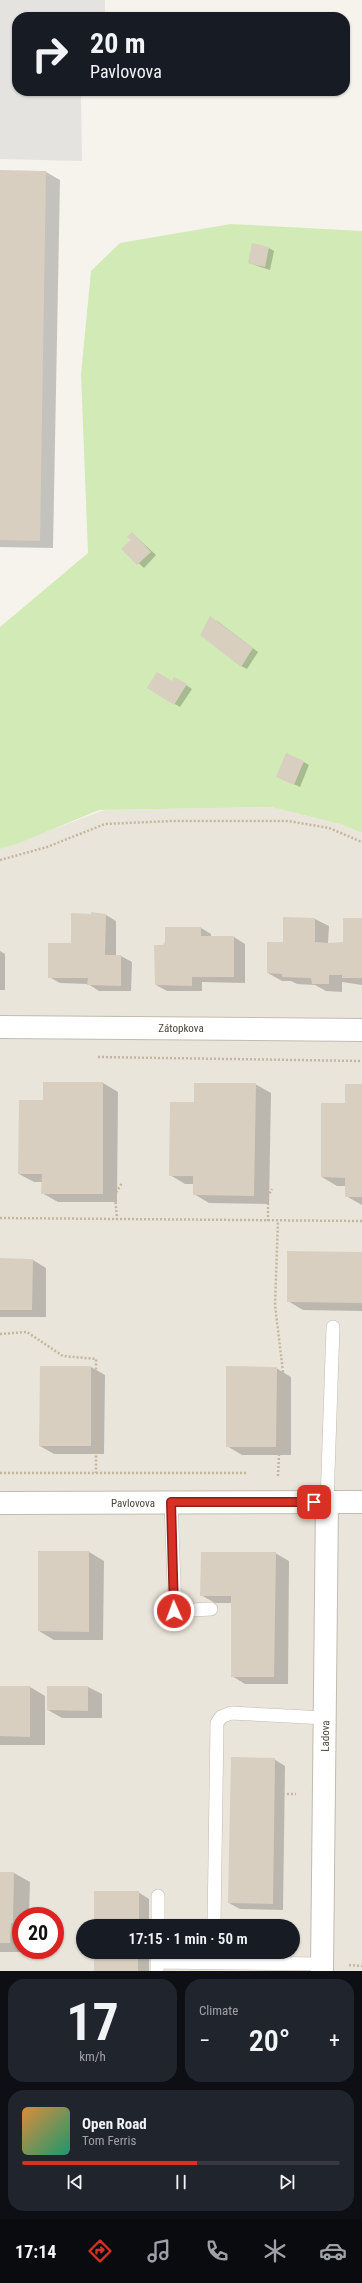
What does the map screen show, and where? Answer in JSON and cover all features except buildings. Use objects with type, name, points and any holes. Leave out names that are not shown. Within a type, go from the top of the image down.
[{"type":"street","name":"Zátopkova","points":[[0,1027],[362,1030]]},
{"type":"street","name":"Ladova","points":[[322,1968],[327,1502]]},
{"type":"street","name":"Pavlovova","points":[[0,1503],[362,1502]]},
{"type":"lane","points":[[327,1502],[333,1327]]},
{"type":"lane","points":[[171,1502],[174,1611],[211,1609]]},
{"type":"lane","points":[[214,1919],[217,1723],[221,1716],[231,1713],[325,1718]]},
{"type":"lane","points":[[158,1896],[158,1919]]},
{"type":"lane","points":[[157,1962],[213,1962],[322,1968]]},
{"type":"path","points":[[0,860],[47,847],[105,824],[170,821],[288,821],[329,828],[362,842]]},
{"type":"path","points":[[121,1057],[362,1061]]},
{"type":"path","points":[[117,1220],[116,1194],[122,1183]]},
{"type":"path","points":[[268,1221],[268,1196],[272,1189]]},
{"type":"path","points":[[0,1218],[362,1221]]},
{"type":"path","points":[[270,1473],[278,1473],[283,1372],[275,1305],[278,1221]]},
{"type":"path","points":[[0,1334],[27,1332],[63,1356],[96,1359],[96,1472]]},
{"type":"path","points":[[0,1473],[254,1473]]},
{"type":"shaded area","points":[[0,0],[105,0],[105,12],[12,12],[12,96],[81,96],[82,161],[0,159]]},
{"type":"shaded area","points":[[271,807],[340,824],[362,833],[362,1971],[0,1971],[0,849],[104,810]]},
{"type":"green space","points":[[231,224],[362,231],[362,833],[340,824],[271,807],[99,810],[19,843],[0,849],[0,627],[88,553],[81,374],[91,271],[120,243]]},
{"type":"route","points":[[174,1611],[171,1502],[314,1502]]}]
